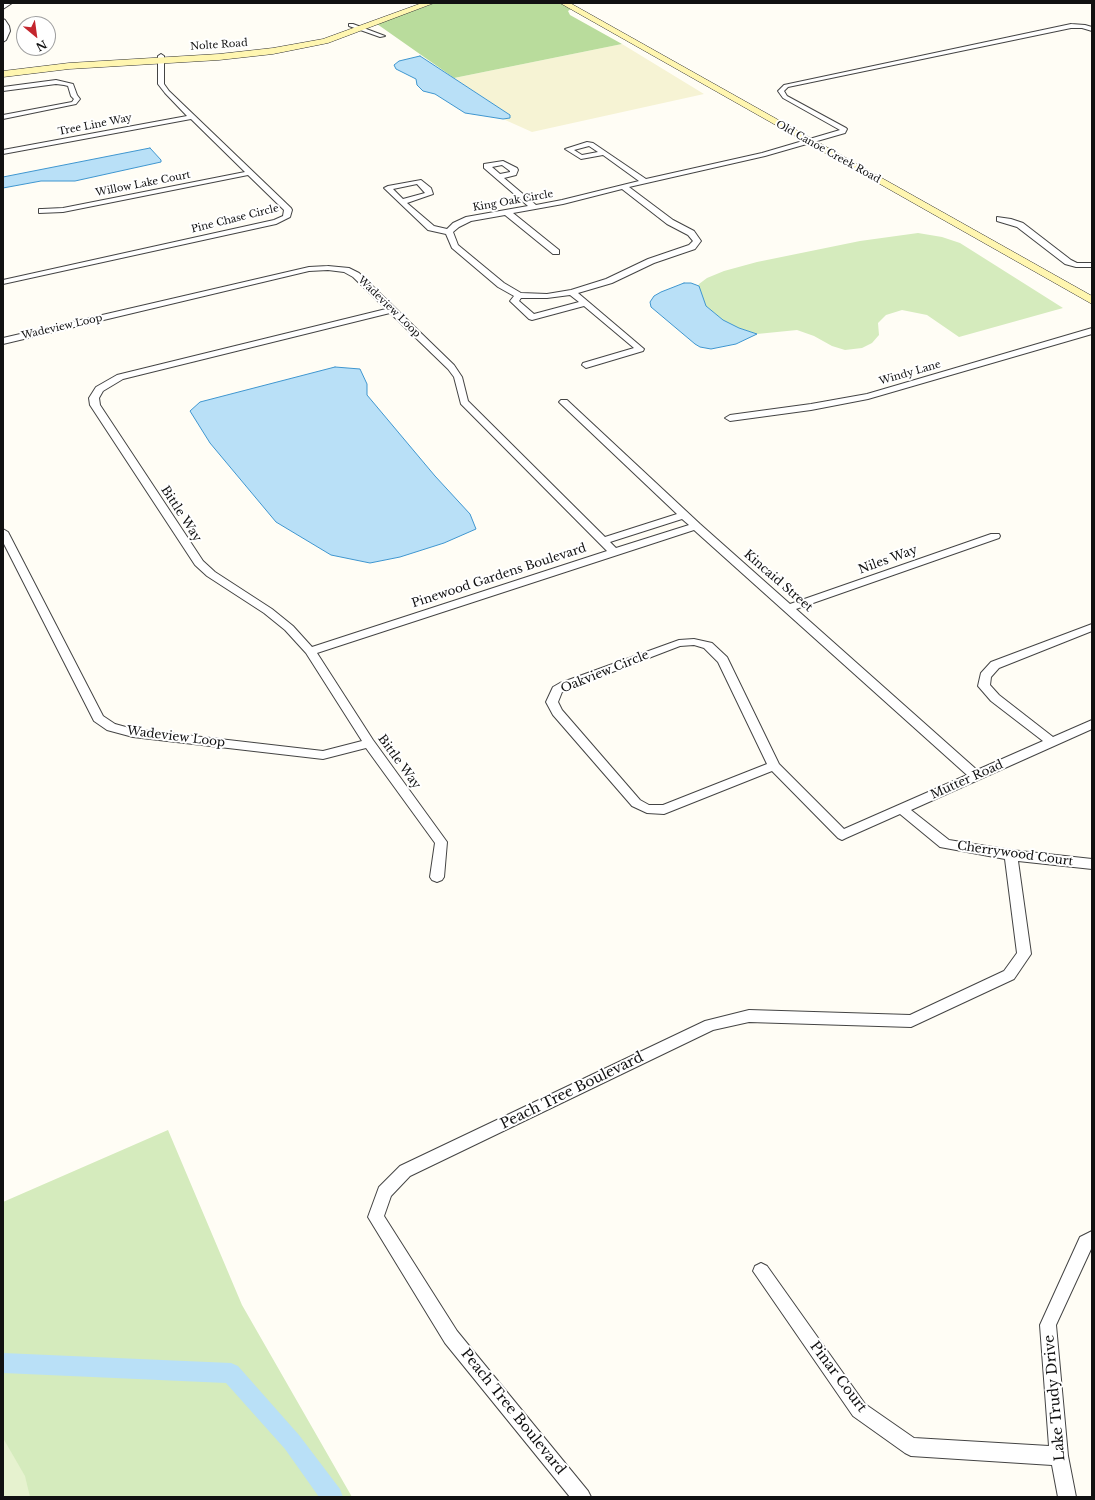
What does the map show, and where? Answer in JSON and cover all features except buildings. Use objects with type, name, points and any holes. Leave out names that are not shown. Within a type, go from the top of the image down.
[{"type":"main road","name":"Nolte Road","points":[[5,80],[69,66],[271,47],[316,37],[414,3]]},
{"type":"main road","name":"Nolte Road","points":[[5,80],[59,63],[253,54],[273,51],[325,41],[430,3]]},
{"type":"main road","name":"Old Canoe Creek Road","points":[[564,3],[1092,301]]},
{"type":"main road","name":"Old Canoe Creek Road","points":[[578,3],[897,180]]},
{"type":"main road","points":[[719,90],[731,88]]},
{"type":"street","points":[[3,7],[9,3]]},
{"type":"street","points":[[3,22],[8,31],[3,40]]},
{"type":"street","points":[[351,25],[382,36]]},
{"type":"street","name":"King Oak Circle","points":[[449,232],[456,225],[469,219],[535,208],[763,155],[843,132],[844,129],[785,97],[781,91],[786,86],[1071,26],[1083,26],[1092,29]]},
{"type":"street","name":"Pine Chase Circle","points":[[3,282],[276,222],[286,217],[288,210],[248,173],[160,84],[160,58]]},
{"type":"street","points":[[3,117],[69,105],[74,103],[77,99],[74,96],[71,85],[65,83],[5,80]]},
{"type":"street","name":"Tree Line Way","points":[[3,152],[191,116]]},
{"type":"street","points":[[604,153],[645,182]]},
{"type":"street","points":[[499,177],[513,173],[514,170],[503,163],[487,166],[499,177],[535,208]]},
{"type":"street","name":"Willow Lake Court","points":[[42,211],[63,210],[248,173]]},
{"type":"street","points":[[402,202],[429,194],[428,190],[418,182],[388,188],[402,202],[431,228],[449,232],[455,246],[501,285],[519,295],[547,296],[572,292],[609,281],[651,261],[692,247],[697,240],[690,233],[670,222],[624,187]]},
{"type":"street","points":[[508,213],[556,252]]},
{"type":"street","points":[[1000,218],[1020,225],[1068,262],[1076,265],[1092,265]]},
{"type":"street","name":"Wadeview Loop","points":[[3,341],[309,269],[328,268],[346,270],[356,275],[451,366],[458,376],[464,402],[614,552]]},
{"type":"street","points":[[572,292],[640,350],[586,365]]},
{"type":"street","points":[[519,295],[514,301],[532,317],[586,303]]},
{"type":"street","name":"Bittle Way","points":[[392,310],[120,377],[99,389],[94,398],[95,406],[199,563],[211,574],[268,611],[290,628],[310,651],[369,743],[441,842],[437,877]]},
{"type":"street","name":"Windy Lane","points":[[730,418],[811,408],[868,396],[1092,331]]},
{"type":"street","name":"Kincaid Street","points":[[564,402],[696,526],[976,776]]},
{"type":"street","points":[[604,541],[684,515]]},
{"type":"street","name":"Pinewood Gardens Boulevard","points":[[310,651],[696,526]]},
{"type":"street","name":"Wadeview Loop","points":[[3,532],[98,718],[111,727],[134,733],[323,755],[369,743]]},
{"type":"street","name":"Niles Way","points":[[789,608],[995,536]]},
{"type":"street","points":[[1052,742],[995,698],[984,686],[985,676],[995,665],[1092,627]]},
{"type":"street","name":"Oakview Circle","points":[[774,766],[664,810],[647,809],[636,803],[557,712],[552,702],[557,690],[564,686],[679,643],[694,642],[708,646],[723,660],[774,766],[842,835]]},
{"type":"street","name":"Mutter Road","points":[[842,835],[903,810],[1092,724]]},
{"type":"street","name":"Cherrywood Court","points":[[903,810],[945,844],[1010,855],[1092,864]]},
{"type":"street","name":"Peach Tree Boulevard","points":[[582,1497],[451,1336],[438,1317],[376,1217],[385,1192],[405,1171],[710,1025],[749,1016],[911,1021],[1009,975],[1024,954],[1010,855]]},
{"type":"street","name":"Lake Trudy Drive","points":[[1067,1497],[1059,1456],[1048,1325],[1086,1242],[1092,1238]]},
{"type":"street","name":"Pinar Court","points":[[761,1271],[859,1410],[911,1447],[1059,1456]]},
{"type":"shaded area","points":[[622,44],[704,94],[532,132],[503,119],[507,119],[510,115],[454,78]]},
{"type":"green space","points":[[435,3],[561,3],[571,9],[568,11],[570,15],[622,44],[454,78],[377,24]]},
{"type":"green space","points":[[918,233],[942,237],[960,243],[1063,308],[959,337],[927,315],[902,310],[886,315],[878,323],[879,335],[872,343],[862,348],[845,350],[832,346],[814,336],[797,330],[757,334],[739,328],[723,320],[706,306],[698,287],[699,284],[707,278],[724,271],[757,262],[860,241]]},
{"type":"green space","points":[[168,1130],[242,1305],[352,1497],[3,1497],[3,1202]]},
{"type":"green space","points":[[3,1438],[25,1476],[30,1497],[3,1497]]},
{"type":"water","points":[[420,56],[510,115],[510,118],[503,119],[465,113],[435,94],[423,91],[417,85],[416,79],[396,69],[394,65],[399,61]]},
{"type":"water","points":[[150,148],[161,160],[161,162],[75,181],[41,181],[3,188],[3,177]]},
{"type":"water","points":[[684,283],[691,283],[699,286],[706,306],[723,320],[739,328],[757,334],[736,344],[711,349],[700,347],[695,344],[651,307],[650,302],[654,296],[661,292]]},
{"type":"water","points":[[335,367],[360,369],[367,384],[367,395],[435,476],[470,514],[476,529],[444,543],[400,557],[370,563],[331,555],[276,522],[210,443],[190,411],[200,402]]},
{"type":"waterway","points":[[3,1363],[231,1373],[292,1442],[332,1497]]}]
